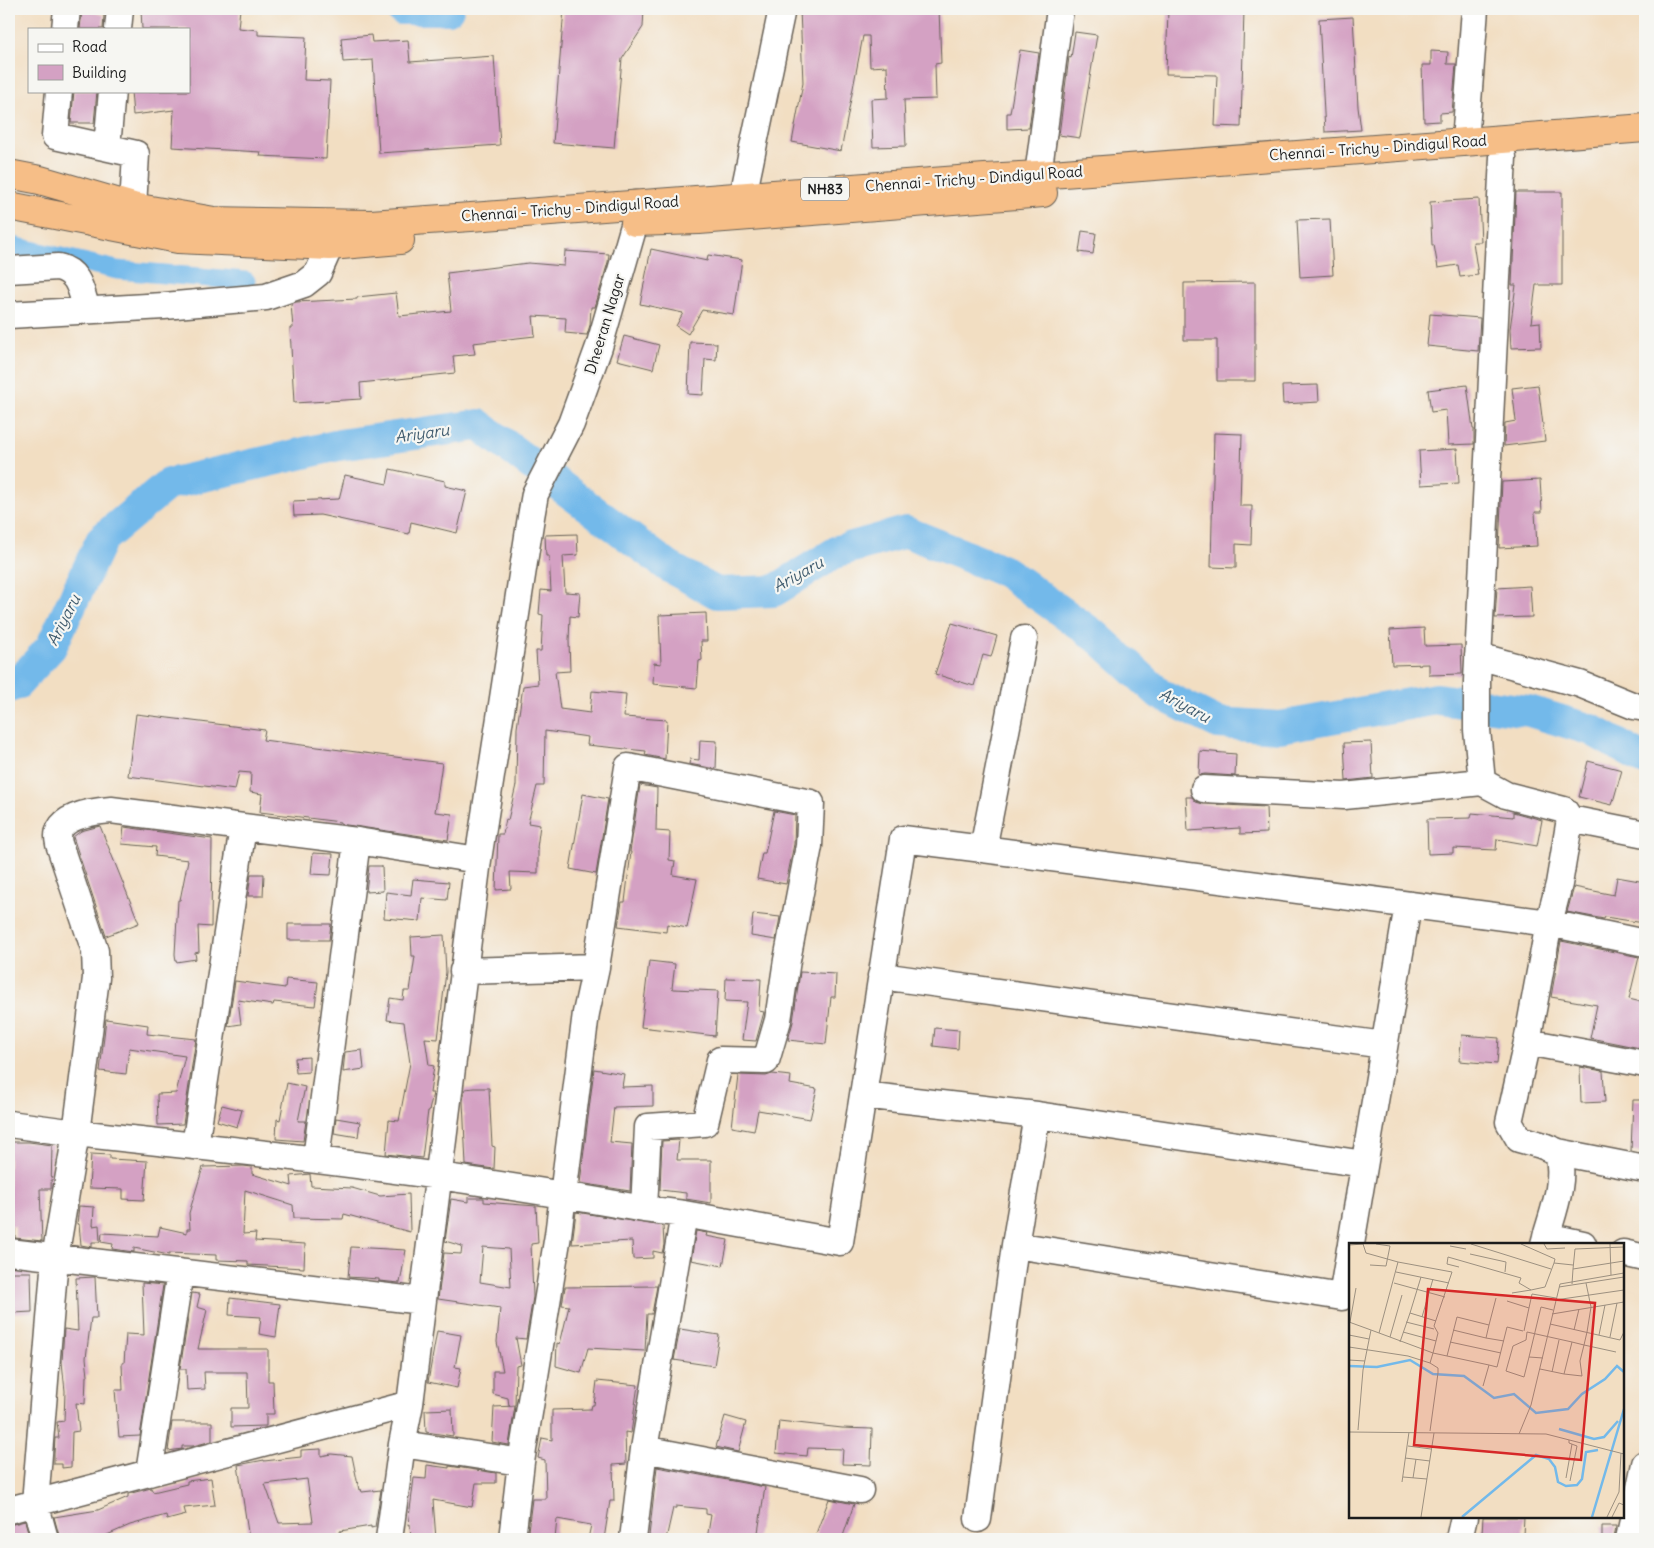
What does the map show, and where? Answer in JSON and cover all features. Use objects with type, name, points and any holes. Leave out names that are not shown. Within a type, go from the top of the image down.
[{"type":"highway","name":"Chennai - Trichy - Dindigul Road","points":[[9,206],[178,239],[330,246],[458,237],[744,196],[985,178],[1038,176],[1645,128]]},
{"type":"highway","name":"Chennai - Trichy - Dindigul Road","points":[[9,174],[40,180],[133,208],[214,220],[371,224],[635,213],[699,220],[1503,157],[1645,148]]},
{"type":"street","points":[[65,28],[67,9]]},
{"type":"street","points":[[118,28],[120,9]]},
{"type":"street","points":[[744,196],[782,9]]},
{"type":"street","points":[[1038,176],[1060,9]]},
{"type":"street","points":[[1465,142],[1475,9]]},
{"type":"street","points":[[59,92],[56,136],[136,154],[133,208]]},
{"type":"street","points":[[107,147],[112,92]]},
{"type":"street","points":[[1482,782],[1478,730],[1477,669],[1503,157]]},
{"type":"street","name":"Dheeran Nagar","points":[[389,1539],[402,1444],[410,1404],[478,860],[535,494],[571,424],[600,347],[635,213]]},
{"type":"street","points":[[9,315],[164,306],[266,297],[304,284],[318,273],[330,246]]},
{"type":"street","points":[[9,270],[66,268],[76,278],[87,310]]},
{"type":"street","points":[[983,849],[1024,638]]},
{"type":"street","points":[[1477,669],[1580,684],[1634,706],[1645,708]]},
{"type":"street","points":[[512,1539],[521,1462],[558,1235],[586,1013],[596,967],[628,767],[810,803],[809,846],[787,960],[778,1020],[766,1061],[720,1060],[704,1124],[648,1127],[644,1209]]},
{"type":"street","points":[[1204,789],[1344,796],[1482,782],[1506,795],[1564,810],[1570,819],[1559,884],[1549,923],[1527,1042],[1509,1122],[1519,1139],[1558,1152],[1645,1169]]},
{"type":"street","points":[[45,1539],[35,1503],[55,1258],[76,1133],[97,964],[95,951],[58,844],[60,828],[67,821],[95,811],[111,810],[243,826],[478,860]]},
{"type":"street","points":[[1570,819],[1645,834]]},
{"type":"street","points":[[195,1146],[243,826]]},
{"type":"street","points":[[9,1124],[316,1159],[562,1194],[840,1242],[902,838],[1549,923],[1645,943]]},
{"type":"street","points":[[316,1159],[357,842]]},
{"type":"street","points":[[1351,1243],[1408,905]]},
{"type":"street","points":[[464,971],[596,967]]},
{"type":"street","points":[[881,976],[1384,1045]]},
{"type":"street","points":[[1527,1042],[1645,1064]]},
{"type":"street","points":[[863,1095],[1037,1115],[1364,1164]]},
{"type":"street","points":[[978,1519],[1015,1245],[1037,1115]]},
{"type":"street","points":[[1558,1152],[1562,1167],[1560,1186],[1545,1240],[1574,1243]]},
{"type":"street","points":[[633,1539],[644,1449],[684,1214]]},
{"type":"street","points":[[1015,1245],[1342,1297],[1349,1255]]},
{"type":"street","points":[[9,1252],[422,1301]]},
{"type":"street","points":[[1624,1253],[1645,1258]]},
{"type":"street","points":[[149,1473],[180,1272]]},
{"type":"street","points":[[9,1510],[410,1404]]},
{"type":"street","points":[[402,1444],[521,1462]]},
{"type":"street","points":[[644,1449],[860,1490]]},
{"type":"street","points":[[1630,1525],[1645,1464]]},
{"type":"street","points":[[1459,1539],[1464,1518]]},
{"type":"building","points":[[141,9],[240,9],[238,28],[258,30],[258,35],[306,37],[304,80],[330,81],[326,159],[260,156],[261,152],[172,147],[174,110],[133,115],[131,92],[190,92],[190,28],[142,28]]},
{"type":"building","points":[[564,9],[644,9],[643,27],[622,59],[614,148],[553,143]]},
{"type":"building","points":[[800,9],[939,9],[941,63],[935,64],[936,99],[904,100],[906,146],[873,147],[871,99],[888,98],[887,66],[870,67],[869,36],[863,36],[841,151],[792,142],[803,83]]},
{"type":"building","points":[[1168,9],[1244,9],[1241,127],[1215,126],[1217,75],[1166,74]]},
{"type":"building","points":[[82,10],[104,15],[103,28],[80,28]]},
{"type":"building","points":[[1353,17],[1361,130],[1325,132],[1319,19]]},
{"type":"building","points":[[1075,32],[1097,35],[1080,138],[1059,135],[1069,57],[1071,58]]},
{"type":"building","points":[[371,35],[372,42],[408,40],[410,62],[494,56],[500,145],[379,153],[373,60],[343,62],[341,38]]},
{"type":"building","points":[[1020,50],[1039,53],[1029,128],[1007,129],[1007,113],[1010,113]]},
{"type":"building","points":[[1431,51],[1448,52],[1447,64],[1456,64],[1452,112],[1440,113],[1440,121],[1424,122],[1422,65],[1431,65]]},
{"type":"building","points":[[74,92],[97,92],[94,123],[71,123]]},
{"type":"building","points":[[1516,192],[1562,192],[1562,285],[1536,285],[1531,323],[1540,322],[1541,347],[1511,348],[1510,329],[1516,285],[1512,285]]},
{"type":"building","points":[[1479,199],[1481,242],[1473,242],[1478,275],[1460,277],[1458,265],[1438,268],[1434,245],[1432,245],[1430,202]]},
{"type":"building","points":[[1330,219],[1333,275],[1300,277],[1297,220]]},
{"type":"building","points":[[1082,231],[1096,233],[1093,254],[1079,252]]},
{"type":"building","points":[[651,249],[707,261],[708,255],[742,260],[734,315],[702,310],[688,334],[676,326],[683,313],[640,304]]},
{"type":"building","points":[[565,251],[609,254],[595,307],[591,307],[590,325],[587,335],[565,333],[566,318],[533,316],[535,336],[473,343],[475,354],[453,356],[455,373],[360,383],[361,399],[294,403],[290,328],[293,328],[291,304],[296,302],[357,299],[357,297],[396,293],[399,316],[451,311],[447,273],[528,263],[564,266]]},
{"type":"building","points":[[1255,282],[1255,381],[1217,381],[1217,340],[1184,340],[1184,283]]},
{"type":"building","points":[[1430,314],[1480,318],[1478,351],[1427,346]]},
{"type":"building","points":[[624,336],[659,345],[653,369],[617,360]]},
{"type":"building","points":[[690,342],[717,343],[716,360],[705,359],[703,395],[688,394]]},
{"type":"building","points":[[1318,385],[1319,402],[1283,404],[1282,386]]},
{"type":"building","points":[[1467,385],[1474,429],[1474,444],[1448,445],[1446,410],[1431,412],[1428,390]]},
{"type":"building","points":[[1538,385],[1545,441],[1504,446],[1505,423],[1516,421],[1512,388]]},
{"type":"building","points":[[1214,433],[1242,434],[1240,506],[1252,506],[1251,545],[1236,544],[1236,568],[1211,567]]},
{"type":"building","points":[[1457,449],[1459,483],[1421,485],[1419,451]]},
{"type":"building","points":[[390,469],[445,481],[445,486],[467,491],[457,533],[411,522],[409,534],[320,515],[294,516],[293,501],[339,499],[345,475],[387,484]]},
{"type":"building","points":[[1540,480],[1542,512],[1535,512],[1537,546],[1499,548],[1502,482]]},
{"type":"building","points":[[577,534],[578,555],[563,556],[565,592],[580,593],[578,617],[570,616],[570,671],[555,672],[560,709],[590,713],[592,691],[626,694],[624,717],[667,720],[665,759],[645,755],[646,751],[587,745],[588,737],[545,731],[544,786],[537,786],[528,823],[540,825],[537,848],[538,873],[510,872],[511,889],[496,890],[498,834],[503,834],[516,785],[517,728],[523,686],[538,684],[536,651],[541,651],[543,615],[539,614],[541,590],[551,591],[549,556],[546,556],[545,535]]},
{"type":"building","points":[[1530,586],[1532,617],[1495,618],[1497,588]]},
{"type":"building","points":[[706,613],[707,641],[701,641],[702,660],[699,661],[697,688],[653,684],[654,663],[661,664],[659,615]]},
{"type":"building","points":[[952,623],[997,636],[991,657],[983,655],[974,686],[935,674]]},
{"type":"building","points":[[1424,628],[1425,646],[1461,645],[1462,674],[1429,675],[1429,664],[1392,665],[1390,630]]},
{"type":"building","points":[[136,714],[265,730],[263,740],[442,763],[435,812],[452,814],[448,840],[340,824],[340,822],[260,812],[262,794],[250,792],[251,773],[239,772],[235,790],[128,776]]},
{"type":"building","points":[[700,740],[717,741],[716,769],[689,764],[690,759],[699,760]]},
{"type":"building","points":[[1371,742],[1373,778],[1346,781],[1344,743]]},
{"type":"building","points":[[1200,751],[1236,754],[1235,776],[1199,775]]},
{"type":"building","points":[[1588,761],[1622,770],[1612,805],[1579,797]]},
{"type":"building","points":[[640,785],[657,788],[656,831],[670,832],[669,860],[675,861],[673,875],[697,879],[687,928],[667,924],[666,932],[618,926],[622,902],[625,902]]},
{"type":"building","points":[[583,794],[608,799],[596,874],[570,869]]},
{"type":"building","points":[[1186,797],[1192,797],[1196,802],[1203,804],[1266,807],[1267,833],[1240,834],[1240,828],[1188,831]]},
{"type":"building","points":[[774,811],[795,815],[794,844],[786,884],[757,879]]},
{"type":"building","points":[[1513,812],[1542,820],[1537,846],[1497,839],[1496,850],[1453,848],[1453,853],[1428,854],[1427,819],[1471,818],[1472,813],[1513,817]]},
{"type":"building","points":[[100,826],[139,923],[106,936],[73,837],[81,831]]},
{"type":"building","points":[[124,827],[212,839],[211,927],[198,926],[199,952],[195,953],[196,959],[176,962],[175,954],[178,900],[180,900],[188,860],[155,856],[156,847],[122,844]]},
{"type":"building","points":[[313,853],[333,854],[331,875],[311,874]]},
{"type":"building","points":[[369,866],[382,866],[383,891],[366,892]]},
{"type":"building","points":[[251,874],[264,874],[263,896],[248,896]]},
{"type":"building","points":[[1617,877],[1645,882],[1644,923],[1605,917],[1604,919],[1567,912],[1574,887],[1614,895]]},
{"type":"building","points":[[413,879],[449,882],[447,900],[422,898],[420,921],[384,918],[386,892],[411,895]]},
{"type":"building","points":[[753,914],[780,917],[776,940],[751,936]]},
{"type":"building","points":[[288,924],[331,924],[329,940],[288,940]]},
{"type":"building","points":[[444,935],[446,972],[438,1039],[425,1038],[429,1065],[434,1066],[430,1093],[433,1093],[428,1111],[422,1158],[386,1154],[389,1120],[399,1121],[410,1063],[404,1022],[387,1020],[390,998],[403,1000],[404,991],[410,991],[415,956],[412,956],[411,937]]},
{"type":"building","points":[[1561,941],[1639,957],[1629,999],[1645,1003],[1645,1049],[1590,1038],[1597,1005],[1551,997]]},
{"type":"building","points":[[649,961],[675,964],[672,988],[674,989],[718,991],[715,1036],[641,1027]]},
{"type":"building","points":[[800,972],[836,974],[835,997],[831,997],[826,1044],[788,1040],[793,1022]]},
{"type":"building","points":[[726,978],[761,979],[759,1011],[764,1012],[756,1041],[742,1040],[747,1002],[725,1001]]},
{"type":"building","points":[[286,979],[318,982],[315,1006],[274,1002],[273,1005],[238,1000],[241,1024],[228,1026],[235,981],[285,988]]},
{"type":"building","points":[[106,1019],[148,1025],[147,1034],[196,1039],[183,1124],[158,1125],[157,1094],[176,1093],[185,1056],[129,1048],[126,1074],[100,1071]]},
{"type":"building","points":[[935,1028],[959,1030],[958,1049],[933,1046]]},
{"type":"building","points":[[1462,1035],[1499,1038],[1497,1064],[1459,1061]]},
{"type":"building","points":[[362,1050],[364,1069],[343,1072],[345,1052]]},
{"type":"building","points":[[309,1057],[309,1072],[296,1073],[295,1058]]},
{"type":"building","points":[[1580,1067],[1603,1071],[1605,1102],[1581,1103]]},
{"type":"building","points":[[594,1069],[624,1074],[622,1087],[653,1086],[653,1106],[614,1107],[610,1142],[632,1144],[630,1191],[580,1183]]},
{"type":"building","points":[[772,1074],[791,1076],[790,1084],[817,1089],[810,1119],[758,1110],[754,1131],[732,1127],[738,1075],[766,1076]]},
{"type":"building","points":[[287,1083],[305,1087],[298,1121],[306,1121],[303,1141],[276,1139],[277,1119],[280,1120]]},
{"type":"building","points":[[489,1088],[492,1146],[495,1147],[494,1169],[466,1165],[463,1101],[465,1089]]},
{"type":"building","points":[[1633,1100],[1645,1100],[1645,1154],[1631,1151]]},
{"type":"building","points":[[222,1105],[242,1110],[237,1127],[217,1121]]},
{"type":"building","points":[[336,1118],[360,1122],[358,1137],[334,1133]]},
{"type":"building","points":[[679,1140],[677,1160],[711,1160],[711,1203],[686,1199],[686,1193],[660,1190],[662,1141]]},
{"type":"building","points":[[9,1142],[52,1145],[51,1189],[40,1189],[42,1241],[15,1238],[15,1226],[9,1226]]},
{"type":"building","points":[[91,1154],[110,1155],[110,1159],[147,1161],[144,1200],[123,1199],[123,1189],[89,1188]]},
{"type":"building","points":[[203,1167],[252,1167],[252,1174],[292,1186],[291,1176],[310,1174],[311,1186],[352,1188],[380,1196],[409,1194],[410,1232],[344,1214],[343,1219],[294,1218],[293,1205],[245,1190],[243,1234],[256,1233],[255,1241],[305,1244],[304,1268],[248,1265],[248,1261],[216,1260],[216,1255],[169,1253],[169,1255],[134,1248],[134,1252],[112,1249],[113,1244],[101,1242],[102,1233],[158,1236],[160,1227],[187,1233],[187,1229],[190,1229],[189,1213]]},
{"type":"building","points":[[468,1198],[484,1198],[484,1202],[536,1206],[538,1243],[531,1244],[533,1297],[526,1339],[516,1338],[521,1365],[516,1366],[515,1405],[509,1406],[508,1398],[493,1394],[493,1371],[503,1371],[497,1342],[500,1308],[438,1299],[444,1253],[461,1254],[462,1246],[445,1241],[451,1199],[468,1202]],"holes":[[[483,1247],[509,1249],[511,1287],[480,1282]]]},
{"type":"building","points":[[79,1206],[94,1207],[93,1226],[99,1225],[100,1242],[92,1242],[92,1247],[81,1245],[79,1224],[77,1224]]},
{"type":"building","points":[[576,1212],[663,1226],[664,1245],[662,1253],[653,1251],[653,1258],[633,1259],[632,1241],[572,1244]]},
{"type":"building","points":[[696,1231],[707,1233],[706,1236],[728,1240],[723,1266],[691,1260]]},
{"type":"building","points":[[351,1247],[406,1250],[400,1283],[379,1281],[379,1279],[348,1277]]},
{"type":"building","points":[[12,1272],[31,1272],[32,1312],[13,1313]]},
{"type":"building","points":[[95,1277],[97,1318],[91,1318],[86,1358],[88,1376],[86,1376],[85,1404],[76,1403],[79,1431],[72,1432],[71,1467],[62,1468],[62,1464],[54,1464],[54,1454],[55,1438],[59,1438],[57,1422],[64,1421],[65,1391],[62,1362],[64,1329],[78,1331],[76,1278]]},
{"type":"building","points":[[142,1283],[163,1285],[140,1436],[119,1437],[115,1390],[123,1390],[122,1363],[124,1363],[126,1334],[144,1335]]},
{"type":"building","points":[[657,1286],[652,1314],[647,1314],[645,1351],[588,1348],[581,1373],[556,1366],[557,1343],[560,1344],[569,1306],[562,1305],[565,1287]]},
{"type":"building","points":[[192,1293],[200,1294],[197,1307],[207,1310],[198,1349],[268,1349],[268,1381],[273,1381],[274,1414],[266,1414],[266,1426],[231,1427],[231,1408],[248,1408],[247,1372],[204,1372],[205,1389],[187,1390],[186,1369],[180,1369]]},
{"type":"building","points":[[230,1298],[280,1304],[276,1337],[259,1334],[261,1317],[229,1315]]},
{"type":"building","points":[[680,1329],[719,1335],[714,1366],[674,1360]]},
{"type":"building","points":[[437,1331],[461,1335],[455,1367],[461,1368],[457,1388],[428,1382]]},
{"type":"building","points":[[597,1381],[638,1385],[631,1433],[625,1432],[626,1464],[613,1465],[614,1501],[610,1501],[604,1539],[588,1539],[591,1525],[557,1519],[555,1539],[527,1539],[532,1499],[546,1499],[545,1460],[538,1458],[542,1438],[552,1440],[552,1410],[591,1409],[592,1405],[594,1405]]},
{"type":"building","points":[[515,1406],[509,1445],[492,1442],[494,1407]]},
{"type":"building","points":[[452,1409],[453,1436],[426,1432],[425,1410]]},
{"type":"building","points":[[725,1416],[746,1422],[738,1452],[716,1447]]},
{"type":"building","points":[[779,1421],[842,1428],[872,1429],[871,1465],[842,1464],[843,1449],[808,1448],[807,1456],[776,1453]]},
{"type":"building","points":[[172,1422],[212,1422],[212,1441],[193,1446],[182,1446],[182,1449],[168,1451]]},
{"type":"building","points":[[321,1449],[321,1456],[331,1454],[352,1456],[359,1490],[361,1489],[362,1492],[381,1490],[375,1527],[340,1531],[341,1539],[249,1539],[238,1465],[264,1460],[301,1457],[301,1450]],"holes":[[[307,1479],[313,1522],[279,1523],[265,1484]]]},
{"type":"building","points":[[427,1465],[449,1468],[449,1466],[496,1473],[496,1483],[476,1483],[472,1507],[433,1500],[436,1539],[411,1539],[410,1524],[408,1525],[414,1478],[426,1479]]},
{"type":"building","points":[[657,1467],[765,1487],[757,1539],[707,1539],[711,1515],[706,1514],[706,1509],[676,1506],[676,1508],[673,1508],[666,1539],[649,1536]]},
{"type":"building","points":[[211,1478],[215,1505],[184,1508],[186,1515],[167,1520],[166,1515],[130,1525],[98,1539],[60,1539],[54,1517],[98,1510],[128,1497],[128,1494],[151,1488],[153,1492],[187,1484],[187,1481]]},
{"type":"building","points":[[829,1499],[854,1504],[842,1539],[814,1539]]},
{"type":"building","points":[[1483,1518],[1524,1518],[1523,1535],[1482,1533]]},
{"type":"building","points":[[25,1521],[30,1539],[9,1539],[9,1525]]},
{"type":"building","points":[[1602,1526],[1616,1526],[1614,1539],[1602,1539]]},
{"type":"waterway","points":[[401,9],[448,9]]},
{"type":"waterway","points":[[9,245],[117,270],[246,281]]},
{"type":"waterway","name":"Ariyaru","points":[[9,687],[17,684],[51,647],[102,539],[168,484],[339,445],[479,425],[669,567],[717,593],[774,591],[838,551],[906,532],[1006,572],[1097,637],[1160,694],[1218,723],[1280,727],[1437,699],[1529,711],[1592,730],[1645,760]]}]
